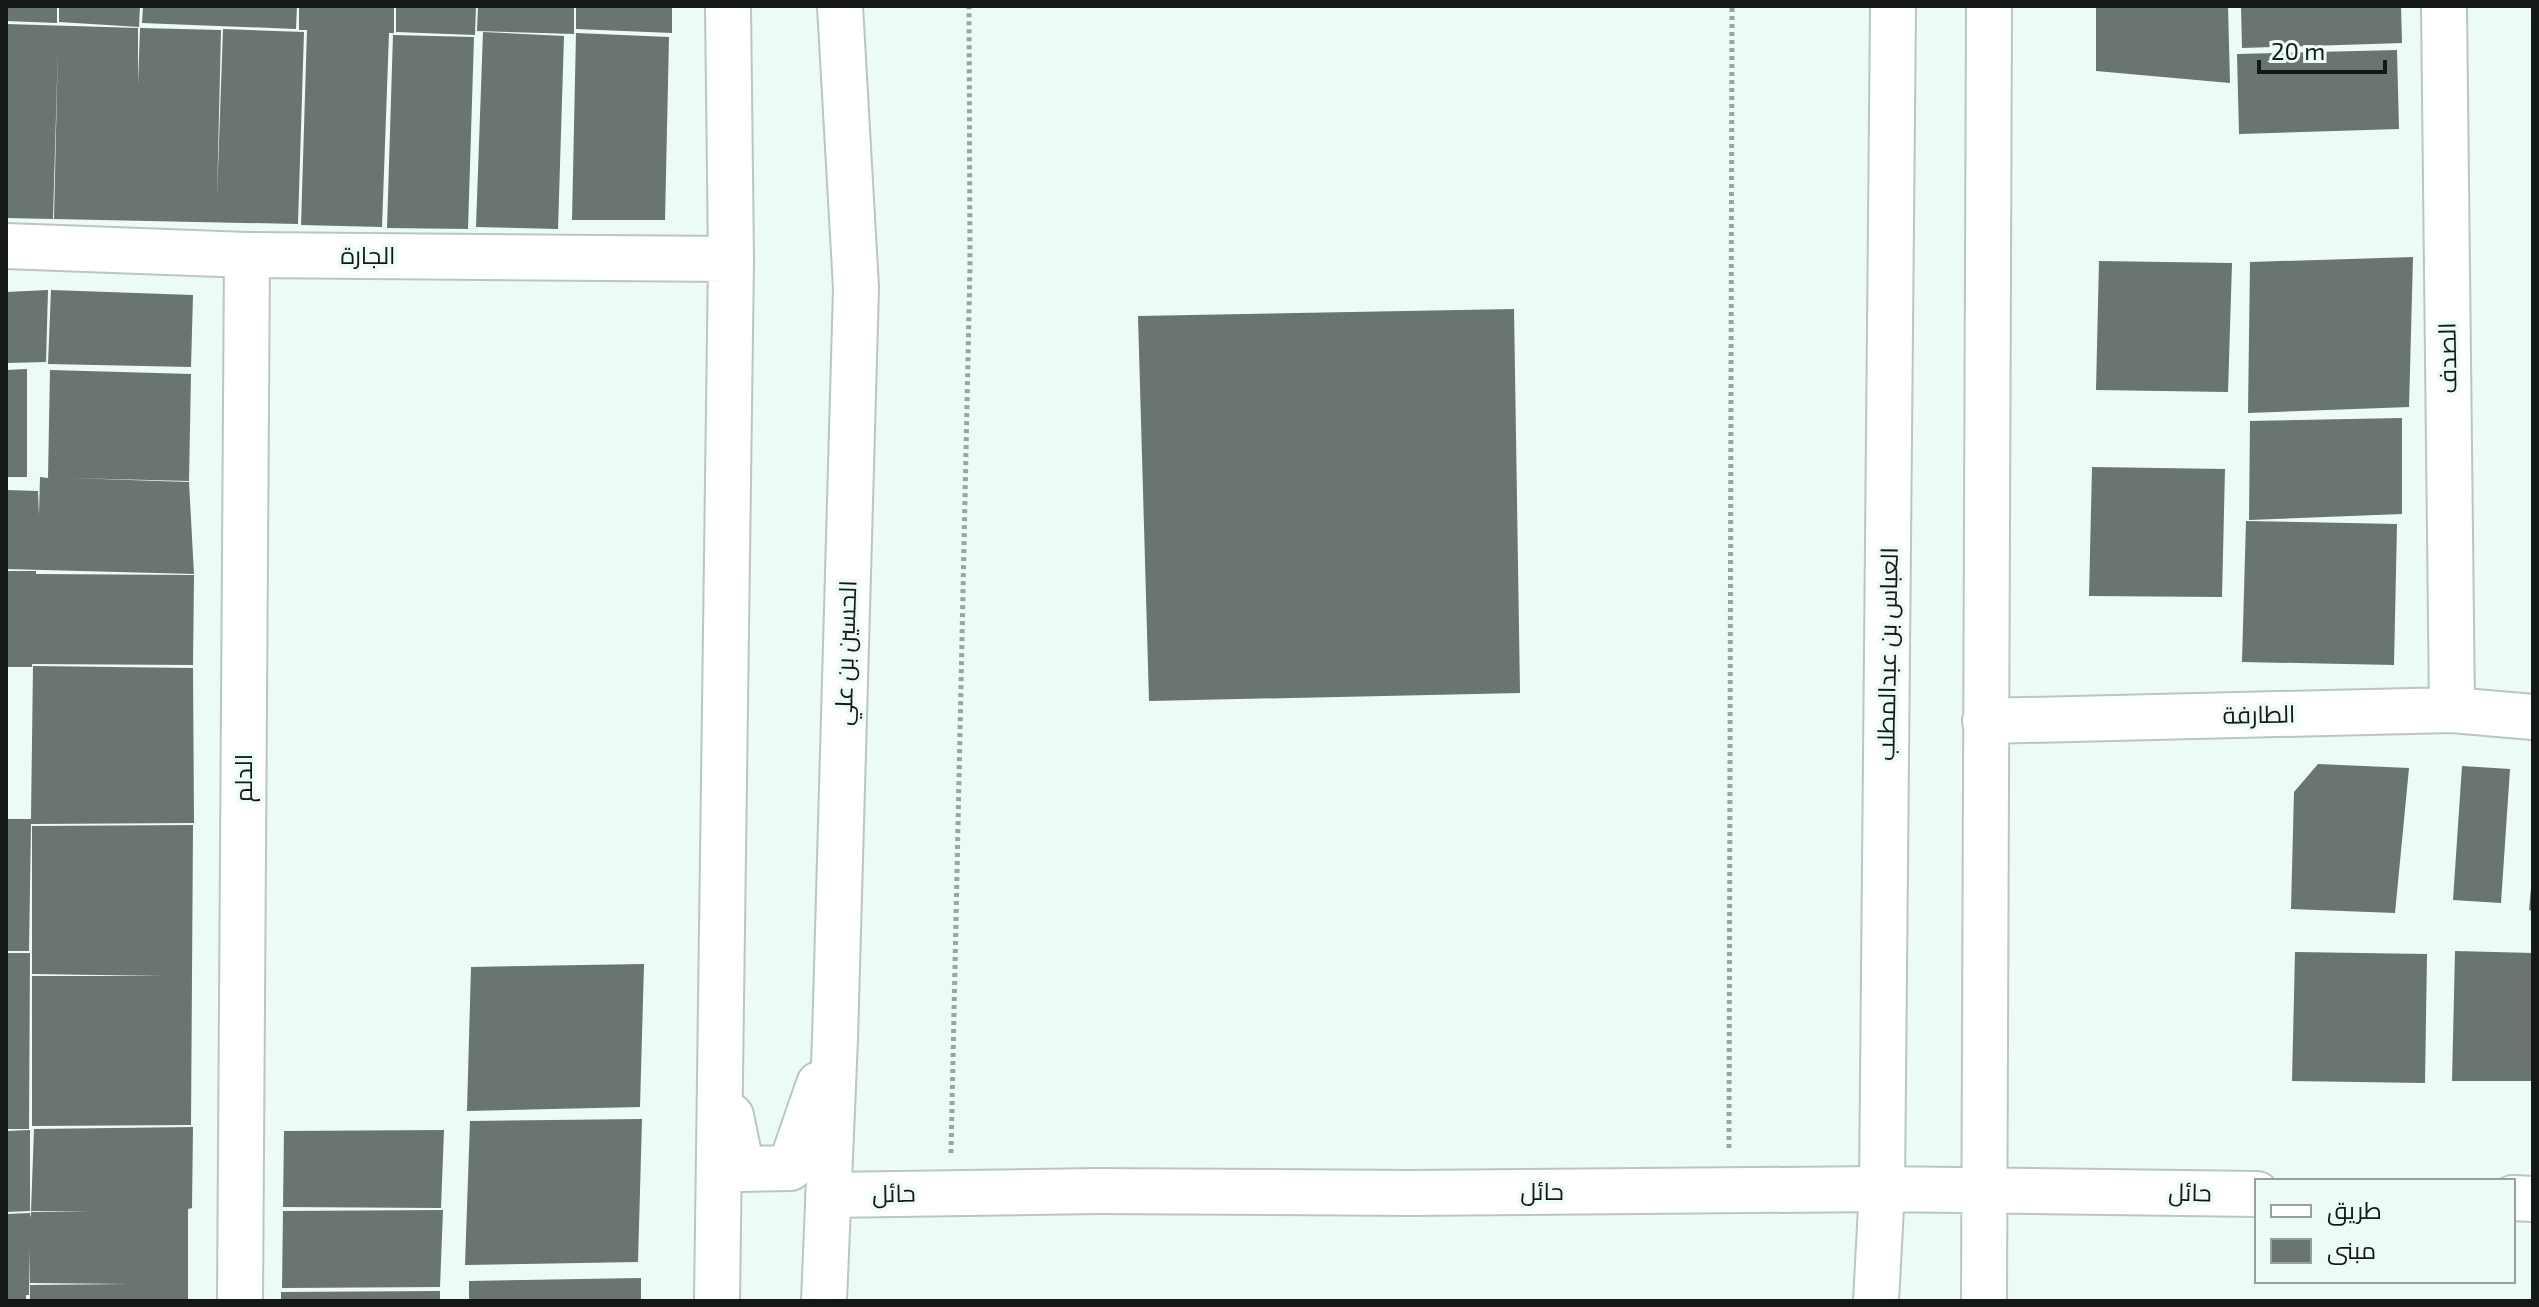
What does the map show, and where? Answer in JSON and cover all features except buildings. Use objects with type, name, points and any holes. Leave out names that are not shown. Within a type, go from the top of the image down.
[{"type":"street","points":[[717,1301],[731,259],[728,6]]},
{"type":"street","name":"الحسين بن علي","points":[[824,1301],[835,1038],[856,288],[840,6]]},
{"type":"street","name":"العباس بن عبدالمطلب","points":[[1876,1301],[1882,1189],[1893,6]]},
{"type":"street","points":[[1984,1301],[1989,6]]},
{"type":"street","name":"الصدف","points":[[2444,6],[2452,710]]},
{"type":"street","name":"الجارة","points":[[6,246],[247,255],[731,259]]},
{"type":"street","name":"الدلم","points":[[240,1301],[247,255]]},
{"type":"street","name":"الطارفة","points":[[1985,721],[2452,710],[2533,717]]},
{"type":"street","points":[[718,1050],[742,1169],[790,1168],[835,1038]]},
{"type":"street","name":"حائل","points":[[828,1195],[1097,1191],[1410,1193],[1882,1189],[2255,1194]]},
{"type":"path","points":[[951,1157],[970,265],[969,6]]},
{"type":"path","points":[[1729,1152],[1732,6]]}]
